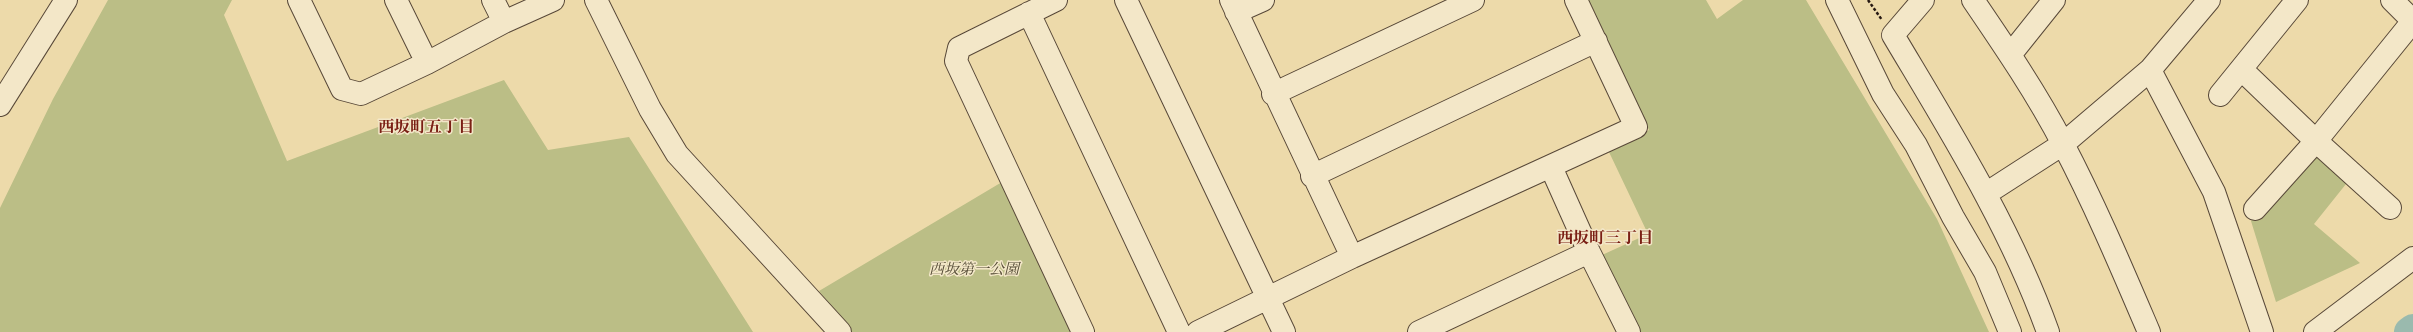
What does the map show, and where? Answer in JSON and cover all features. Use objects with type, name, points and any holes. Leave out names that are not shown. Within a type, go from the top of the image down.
[{"type":"street","points":[[0,105],[66,0]]},
{"type":"street","points":[[299,0],[342,89],[361,94],[427,63],[504,22],[553,0]]},
{"type":"street","points":[[396,0],[427,63]]},
{"type":"street","points":[[493,0],[504,22]]},
{"type":"street","points":[[596,0],[650,109],[676,154],[840,332]]},
{"type":"street","points":[[1056,0],[959,48],[956,61],[1083,332]]},
{"type":"street","points":[[1126,0],[1284,332]]},
{"type":"street","points":[[1263,0],[1234,6],[1273,94],[1352,257]]},
{"type":"street","points":[[1273,94],[1473,0]]},
{"type":"street","points":[[1198,332],[1352,257],[1636,127],[1576,0]]},
{"type":"street","points":[[1837,0],[1884,94],[1916,145],[1953,217],[1985,272],[2010,332]]},
{"type":"street","points":[[1923,0],[1893,35],[1986,193],[2011,244],[2048,332]]},
{"type":"street","points":[[1974,0],[2010,55],[2063,144],[2114,249],[2149,332]]},
{"type":"street","points":[[2010,55],[2054,0]]},
{"type":"street","points":[[1986,193],[2063,144],[2150,70],[2209,0]]},
{"type":"street","points":[[2220,95],[2297,0]]},
{"type":"street","points":[[2255,210],[2316,141],[2413,21],[2392,0]]},
{"type":"street","points":[[1029,13],[1179,332]]},
{"type":"street","points":[[1312,176],[1596,42]]},
{"type":"street","points":[[2241,69],[2316,141],[2390,208]]},
{"type":"street","points":[[2150,70],[2214,192],[2262,332]]},
{"type":"street","points":[[1551,167],[1589,252],[1628,332]]},
{"type":"street","points":[[1419,332],[1589,252]]},
{"type":"street","points":[[2315,332],[2413,258]]},
{"type":"path","points":[[1868,0],[1893,35]]},
{"type":"green space","points":[[108,0],[232,0],[224,15],[287,161],[504,80],[548,150],[629,137],[753,332],[0,332],[0,208],[53,99]]},
{"type":"green space","points":[[1587,0],[1706,0],[1717,19],[1743,0],[1806,0],[1937,219],[1989,332],[1639,332],[1602,255],[1648,234],[1609,152],[1649,130]]},
{"type":"green space","points":[[2316,148],[2350,179],[2314,224],[2360,263],[2276,302],[2251,221]]},
{"type":"green space","name":"西坂第一公園","points":[[1002,182],[1073,332],[852,332],[819,291]]},
{"type":"waterway","points":[[2409,332],[2413,329]]},
{"type":"district","name":"西坂町五丁目","points":[[426,128]]},
{"type":"district","name":"西坂町三丁目","points":[[1605,239]]}]
